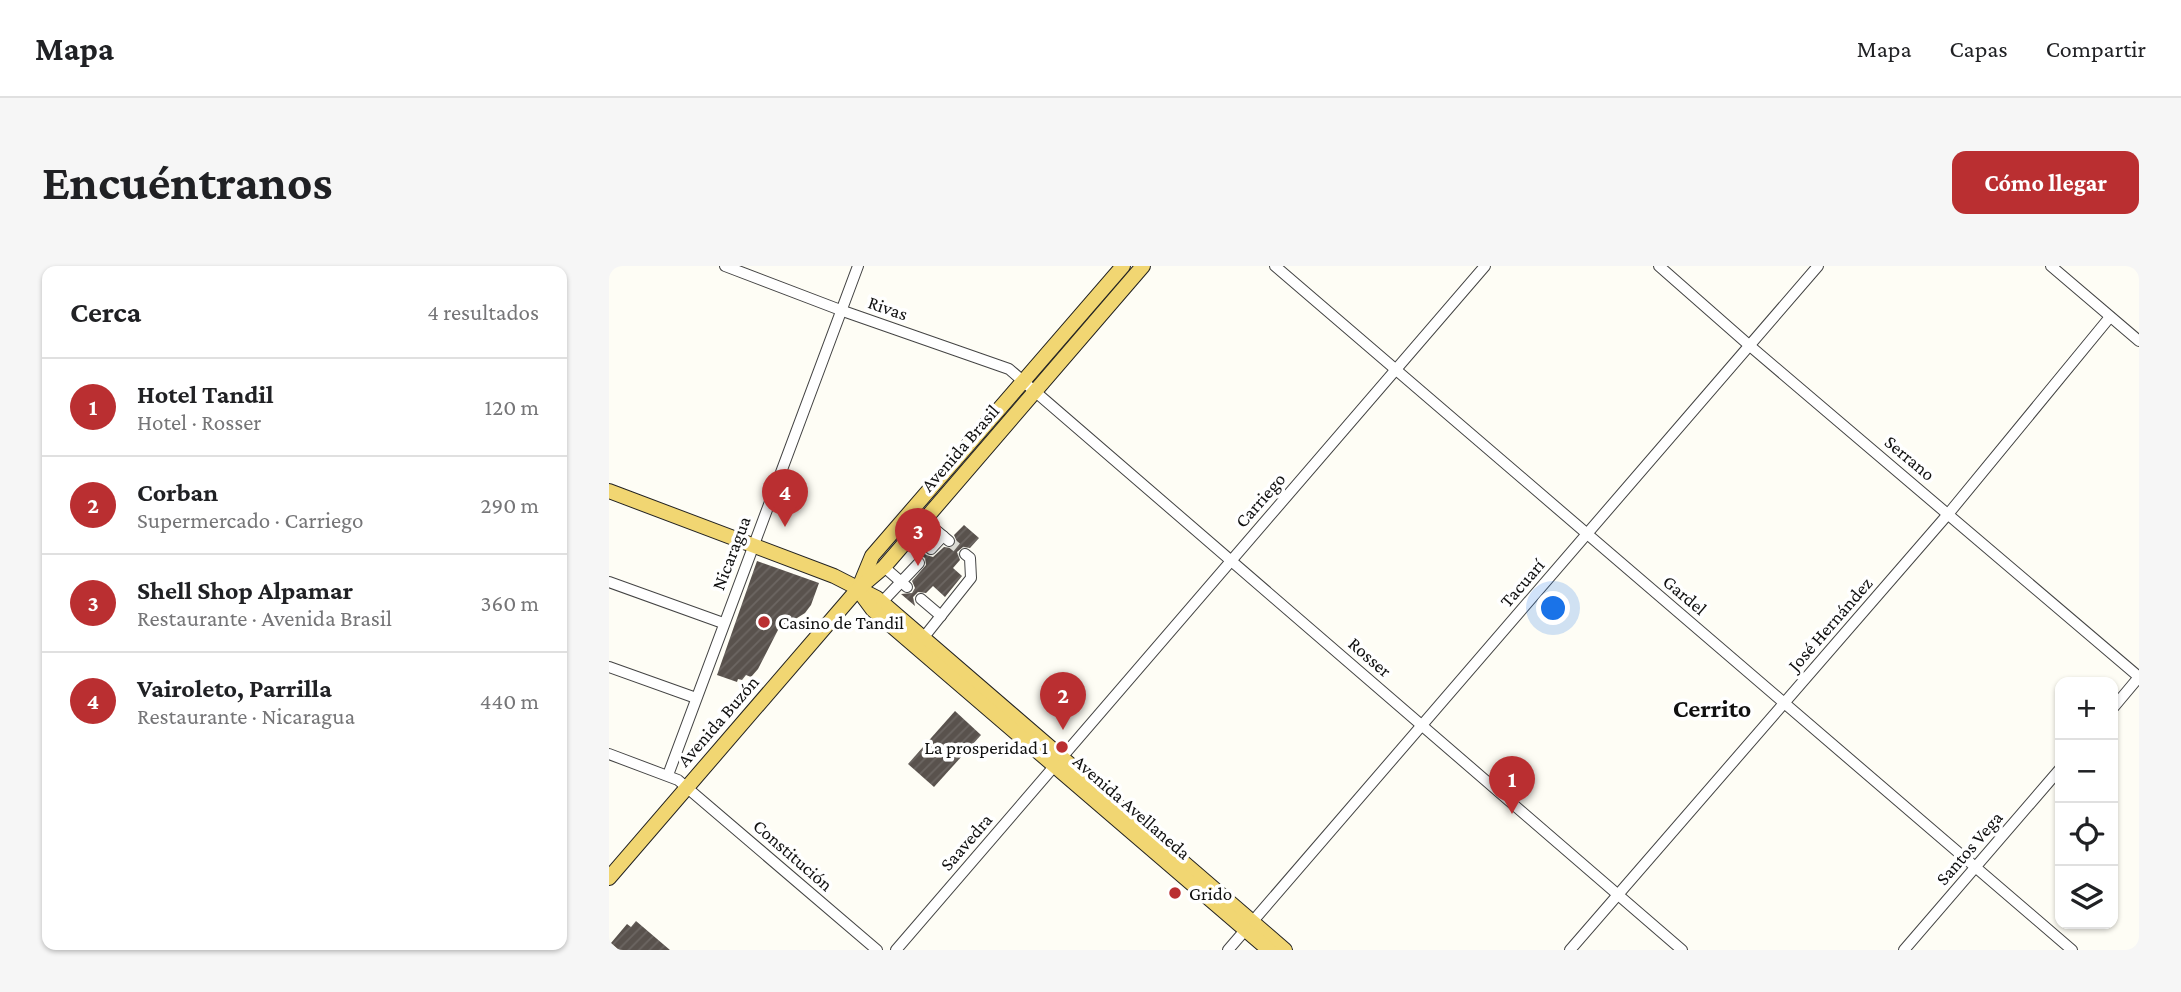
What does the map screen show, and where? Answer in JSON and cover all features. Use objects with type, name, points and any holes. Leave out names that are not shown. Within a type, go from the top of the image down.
[{"type":"main road","name":"Avenida Brasil","points":[[858,589],[872,556],[1122,266]]},
{"type":"main road","name":"Avenida Brasil","points":[[858,589],[884,567],[1143,266]]},
{"type":"main road","points":[[609,491],[834,576],[858,589]]},
{"type":"main road","name":"Avenida Avellaneda","points":[[858,589],[882,602],[924,637],[1058,762]]},
{"type":"main road","name":"Avenida Avellaneda","points":[[858,589],[873,610],[1058,762],[1248,926],[1285,950]]},
{"type":"main road","name":"Avenida Buzón","points":[[609,878],[858,589]]},
{"type":"main road","name":"Avenida Avellaneda","points":[[1248,926],[1269,950]]},
{"type":"street","name":"Rivas","points":[[725,266],[843,311],[1005,367],[1034,392]]},
{"type":"street","name":"Nicaragua","points":[[668,775],[858,266]]},
{"type":"street","name":"Gardel","points":[[1275,266],[2072,950]]},
{"type":"street","name":"Carriego","points":[[1058,762],[1485,266]]},
{"type":"street","name":"Serrano","points":[[1659,266],[2139,677]]},
{"type":"street","name":"Tacuarí","points":[[1228,950],[1818,266]]},
{"type":"street","points":[[2051,266],[2139,341]]},
{"type":"street","name":"José Hernández","points":[[1570,950],[1949,513],[2110,317]]},
{"type":"street","name":"Rosser","points":[[1034,392],[1682,950]]},
{"type":"street","points":[[924,520],[946,538],[931,549]]},
{"type":"street","points":[[924,637],[971,578],[970,558],[965,554]]},
{"type":"street","points":[[882,602],[904,585],[919,563]]},
{"type":"street","points":[[884,567],[904,585]]},
{"type":"street","points":[[609,582],[723,623]]},
{"type":"street","points":[[921,599],[941,616]]},
{"type":"street","points":[[609,667],[696,698]]},
{"type":"street","points":[[2118,702],[2139,677]]},
{"type":"street","name":"Constitución","points":[[609,754],[668,775],[687,787],[877,950]]},
{"type":"street","name":"Saavedra","points":[[896,950],[1058,762]]},
{"type":"street","name":"Santos Vega","points":[[1904,950],[2055,775]]},
{"type":"building","points":[[964,525],[979,538],[970,548],[963,547],[957,552],[960,560],[953,568],[962,576],[945,597],[933,586],[926,593],[918,592],[913,597],[915,606],[901,594],[912,593],[915,588],[912,581],[926,565],[925,558],[920,555],[923,551],[933,557],[944,547],[952,548],[957,542],[954,535]]},
{"type":"building","name":"Casino de Tandil","points":[[757,561],[819,583],[805,613],[778,630],[758,669],[751,677],[746,675],[737,682],[717,675]]},
{"type":"building","points":[[955,711],[981,735],[934,787],[908,764]]},
{"type":"building","points":[[636,921],[670,950],[619,950],[611,943],[627,924],[631,927]]},
{"type":"tunnel","points":[[949,541],[965,554]]},
{"type":"place","name":"Vairoleto, Parrilla","points":[[785,527]]},
{"type":"place","name":"Shell Shop Alpamar","points":[[918,566]]},
{"type":"place","name":"Casino de Tandil","points":[[764,622]]},
{"type":"place","name":"Corban","points":[[1063,730]]},
{"type":"place","name":"La prosperidad 1","points":[[1062,747]]},
{"type":"place","name":"Hotel Tandil","points":[[1512,814]]},
{"type":"place","name":"Grido","points":[[1175,893]]},
{"type":"district","name":"Cerrito","points":[[1712,708]]}]
